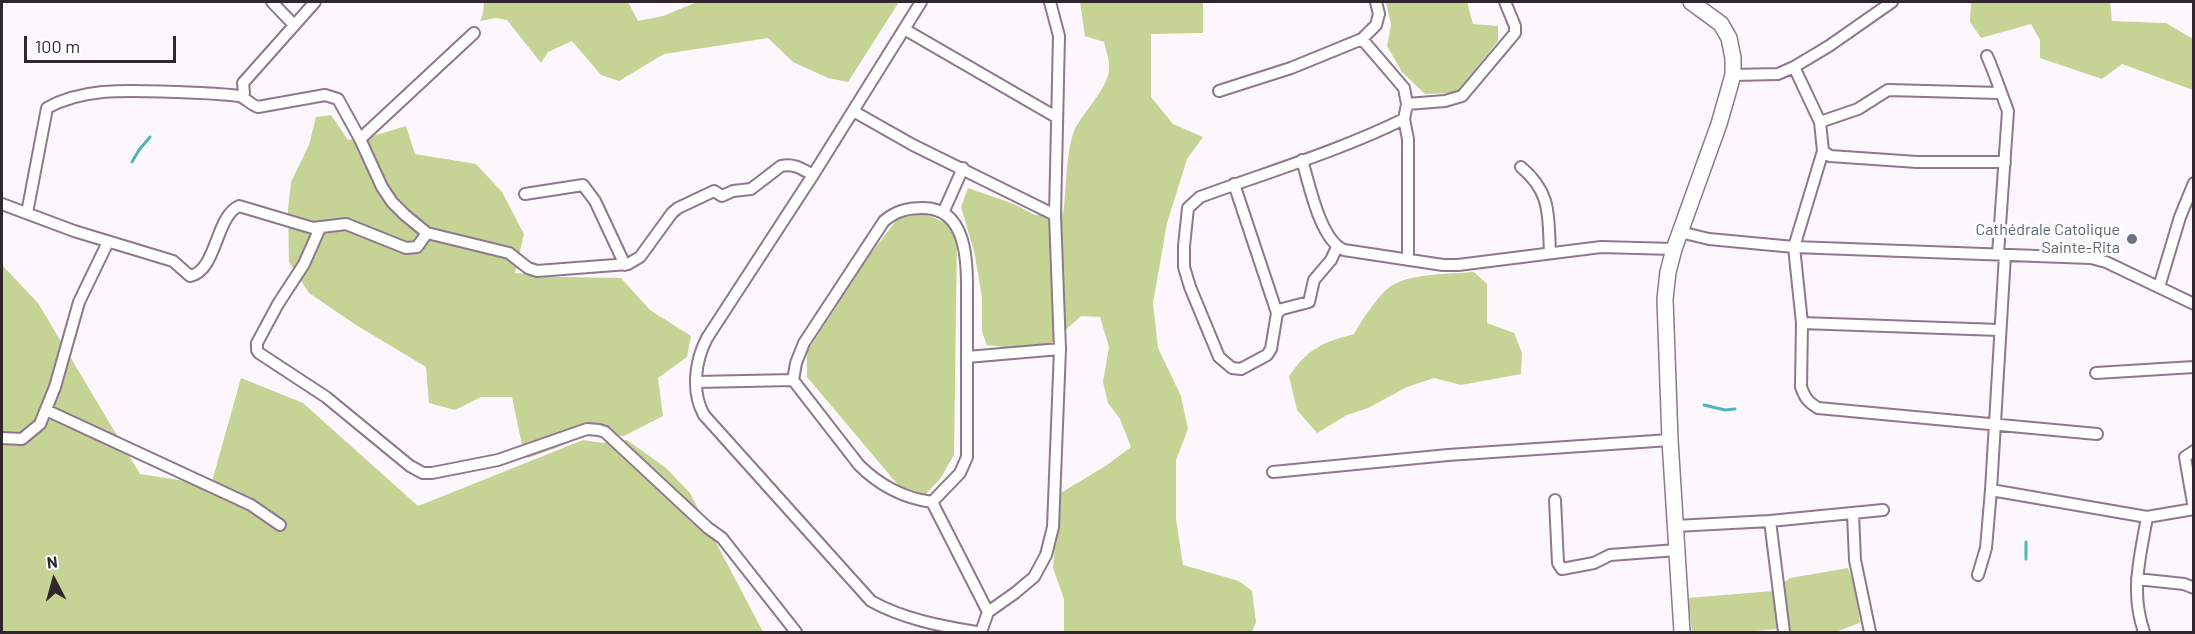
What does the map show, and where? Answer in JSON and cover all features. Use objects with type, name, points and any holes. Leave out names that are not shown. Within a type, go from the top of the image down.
[{"type":"main road","points":[[1682,633],[1670,440],[1665,300],[1674,249],[1719,124],[1733,75],[1733,58],[1729,38],[1721,24],[1699,4]]},
{"type":"street","points":[[272,2],[294,25]]},
{"type":"street","points":[[242,96],[243,83],[315,2]]},
{"type":"street","points":[[921,2],[699,351],[696,382],[699,407],[704,415],[871,601],[887,610],[942,627],[976,633]]},
{"type":"street","points":[[981,633],[988,612],[1034,577],[1046,555],[1053,527],[1060,349],[1055,214],[1059,36],[1050,2]]},
{"type":"street","points":[[1219,91],[1291,68],[1362,39],[1376,25],[1378,14],[1376,2]]},
{"type":"street","points":[[1407,104],[1445,101],[1462,96],[1515,33],[1515,26],[1505,2]]},
{"type":"street","points":[[1733,75],[1778,74],[1794,67],[1829,46],[1880,5],[1892,2]]},
{"type":"street","points":[[904,29],[1056,117]]},
{"type":"street","points":[[360,139],[474,33]]},
{"type":"street","points":[[1362,39],[1404,88],[1407,104],[1404,119],[1408,139],[1408,260]]},
{"type":"street","points":[[1978,575],[1986,548],[1991,490],[2008,111],[2000,93],[1996,74],[1987,56]]},
{"type":"street","points":[[1794,67],[1820,122],[1823,151],[1794,247],[1802,323],[1804,397],[1818,408],[2097,434]]},
{"type":"street","points":[[1820,122],[1858,109],[1888,90],[2000,93]]},
{"type":"street","points":[[27,213],[47,108],[62,99],[89,93],[140,91],[242,96],[258,107],[325,95],[334,96],[338,99],[360,139],[382,187],[392,202],[427,233],[509,253],[528,268],[537,271],[625,265],[640,257],[678,208],[714,191],[722,196],[733,191],[747,191],[782,166],[794,165],[813,175]]},
{"type":"street","points":[[853,111],[913,145],[1055,214]]},
{"type":"street","points":[[1234,184],[1277,313],[1271,349],[1267,355],[1241,369],[1232,368],[1219,357],[1190,287],[1184,267],[1188,208],[1200,197],[1234,184],[1342,146],[1404,119]]},
{"type":"street","points":[[1823,151],[1830,156],[1917,162],[2005,162]]},
{"type":"street","points":[[1302,160],[1317,211],[1337,247],[1344,250],[1443,265],[1458,265],[1600,247],[1674,249]]},
{"type":"street","points":[[1521,167],[1538,183],[1547,204],[1550,253]]},
{"type":"street","points":[[943,213],[963,168]]},
{"type":"street","points":[[2159,287],[2193,183]]},
{"type":"street","points":[[525,194],[582,185],[595,201],[625,265]]},
{"type":"street","points":[[2,204],[108,242],[173,261],[190,276],[202,270],[230,212],[239,206],[320,228],[346,224],[412,249],[420,244],[427,233]]},
{"type":"street","points":[[912,208],[928,208],[943,213],[953,222],[967,256],[967,457],[960,474],[932,502],[913,500],[872,478],[859,465],[793,380],[796,363],[804,344],[884,221],[895,212],[912,208]]},
{"type":"street","points":[[320,228],[304,264],[278,304],[257,343],[259,353],[327,397],[410,466],[423,473],[498,460],[587,429],[605,432],[691,513],[722,538],[796,633]]},
{"type":"street","points":[[1680,232],[1709,239],[1794,247],[2091,258],[2106,262],[2193,304]]},
{"type":"street","points":[[2,438],[22,439],[40,424],[56,387],[79,302],[108,242]]},
{"type":"street","points":[[1277,313],[1282,309],[1309,302],[1314,280],[1331,260],[1337,247]]},
{"type":"street","points":[[1802,323],[1999,330]]},
{"type":"street","points":[[967,357],[1060,349]]},
{"type":"street","points":[[2096,372],[2193,367]]},
{"type":"street","points":[[696,382],[793,380]]},
{"type":"street","points":[[46,410],[251,505],[280,525]]},
{"type":"street","points":[[1273,472],[1448,454],[1670,440]]},
{"type":"street","points":[[1991,490],[2147,517],[2193,509],[2185,457],[2193,451]]},
{"type":"street","points":[[1555,500],[1558,563],[1562,569],[1594,563],[1610,555],[1677,550]]},
{"type":"street","points":[[932,502],[988,612]]},
{"type":"street","points":[[1675,526],[1770,521],[1882,510]]},
{"type":"street","points":[[1853,514],[1855,560],[1869,632]]},
{"type":"street","points":[[2144,633],[2138,616],[2136,599],[2147,517]]},
{"type":"street","points":[[1770,521],[1784,633]]},
{"type":"street","points":[[2137,579],[2184,584],[2193,588]]},
{"type":"green space","points":[[484,2],[628,2],[638,21],[663,16],[697,2],[899,2],[848,82],[828,78],[793,62],[768,38],[664,54],[619,81],[601,75],[572,41],[548,52],[541,63],[507,20],[496,18],[480,21]]},
{"type":"green space","points":[[1080,2],[1203,2],[1203,33],[1151,34],[1151,97],[1173,124],[1203,137],[1187,159],[1167,223],[1153,303],[1158,348],[1181,396],[1188,429],[1176,460],[1176,519],[1183,565],[1239,581],[1252,591],[1256,622],[1252,632],[1064,632],[1064,599],[1053,568],[1059,494],[1107,465],[1131,447],[1120,419],[1108,403],[1103,382],[1109,347],[1100,317],[1081,316],[1051,343],[1014,348],[987,345],[982,332],[982,297],[974,251],[961,207],[968,188],[1014,204],[1035,215],[1063,213],[1073,134],[1099,94],[1109,70],[1104,42],[1085,36]]},
{"type":"green space","points":[[1386,2],[1467,2],[1473,24],[1498,26],[1498,41],[1456,93],[1425,94],[1402,72],[1387,46],[1391,25]]},
{"type":"green space","points":[[1971,2],[2110,2],[2112,21],[2166,23],[2193,39],[2193,90],[2122,64],[2102,79],[2040,58],[2040,40],[2031,24],[1981,38],[1970,22]]},
{"type":"green space","points":[[331,115],[348,140],[406,126],[415,154],[476,164],[502,192],[524,234],[515,273],[561,277],[621,278],[650,310],[691,336],[687,357],[658,378],[663,416],[624,436],[586,435],[528,458],[522,445],[512,397],[481,397],[455,410],[429,403],[426,367],[356,325],[309,293],[289,262],[288,209],[291,182],[309,145],[316,117]]},
{"type":"green space","points":[[923,213],[946,223],[957,239],[954,455],[940,479],[926,494],[899,486],[807,377],[807,352],[868,257],[899,217]]},
{"type":"green space","points":[[2,265],[38,303],[140,474],[211,485],[241,378],[303,403],[418,506],[583,440],[603,443],[627,440],[666,468],[690,493],[763,632],[2,632]]},
{"type":"green space","points":[[1474,272],[1487,284],[1487,323],[1514,333],[1522,353],[1521,374],[1461,385],[1434,378],[1407,387],[1368,408],[1347,415],[1317,433],[1297,410],[1289,376],[1303,359],[1324,344],[1354,334],[1381,295],[1391,286],[1409,279],[1431,275]]},
{"type":"green space","points":[[1848,568],[1855,586],[1860,623],[1835,632],[1780,632],[1777,629],[1744,632],[1692,632],[1688,598],[1773,591],[1790,578]]},
{"type":"waterway","points":[[132,162],[150,137]]},
{"type":"waterway","points":[[1704,405],[1725,410],[1735,409]]},
{"type":"waterway","points":[[2026,542],[2026,559]]},
{"type":"place","name":"Cathédrale Catolique Sainte-Rita","points":[[2132,239]]}]
